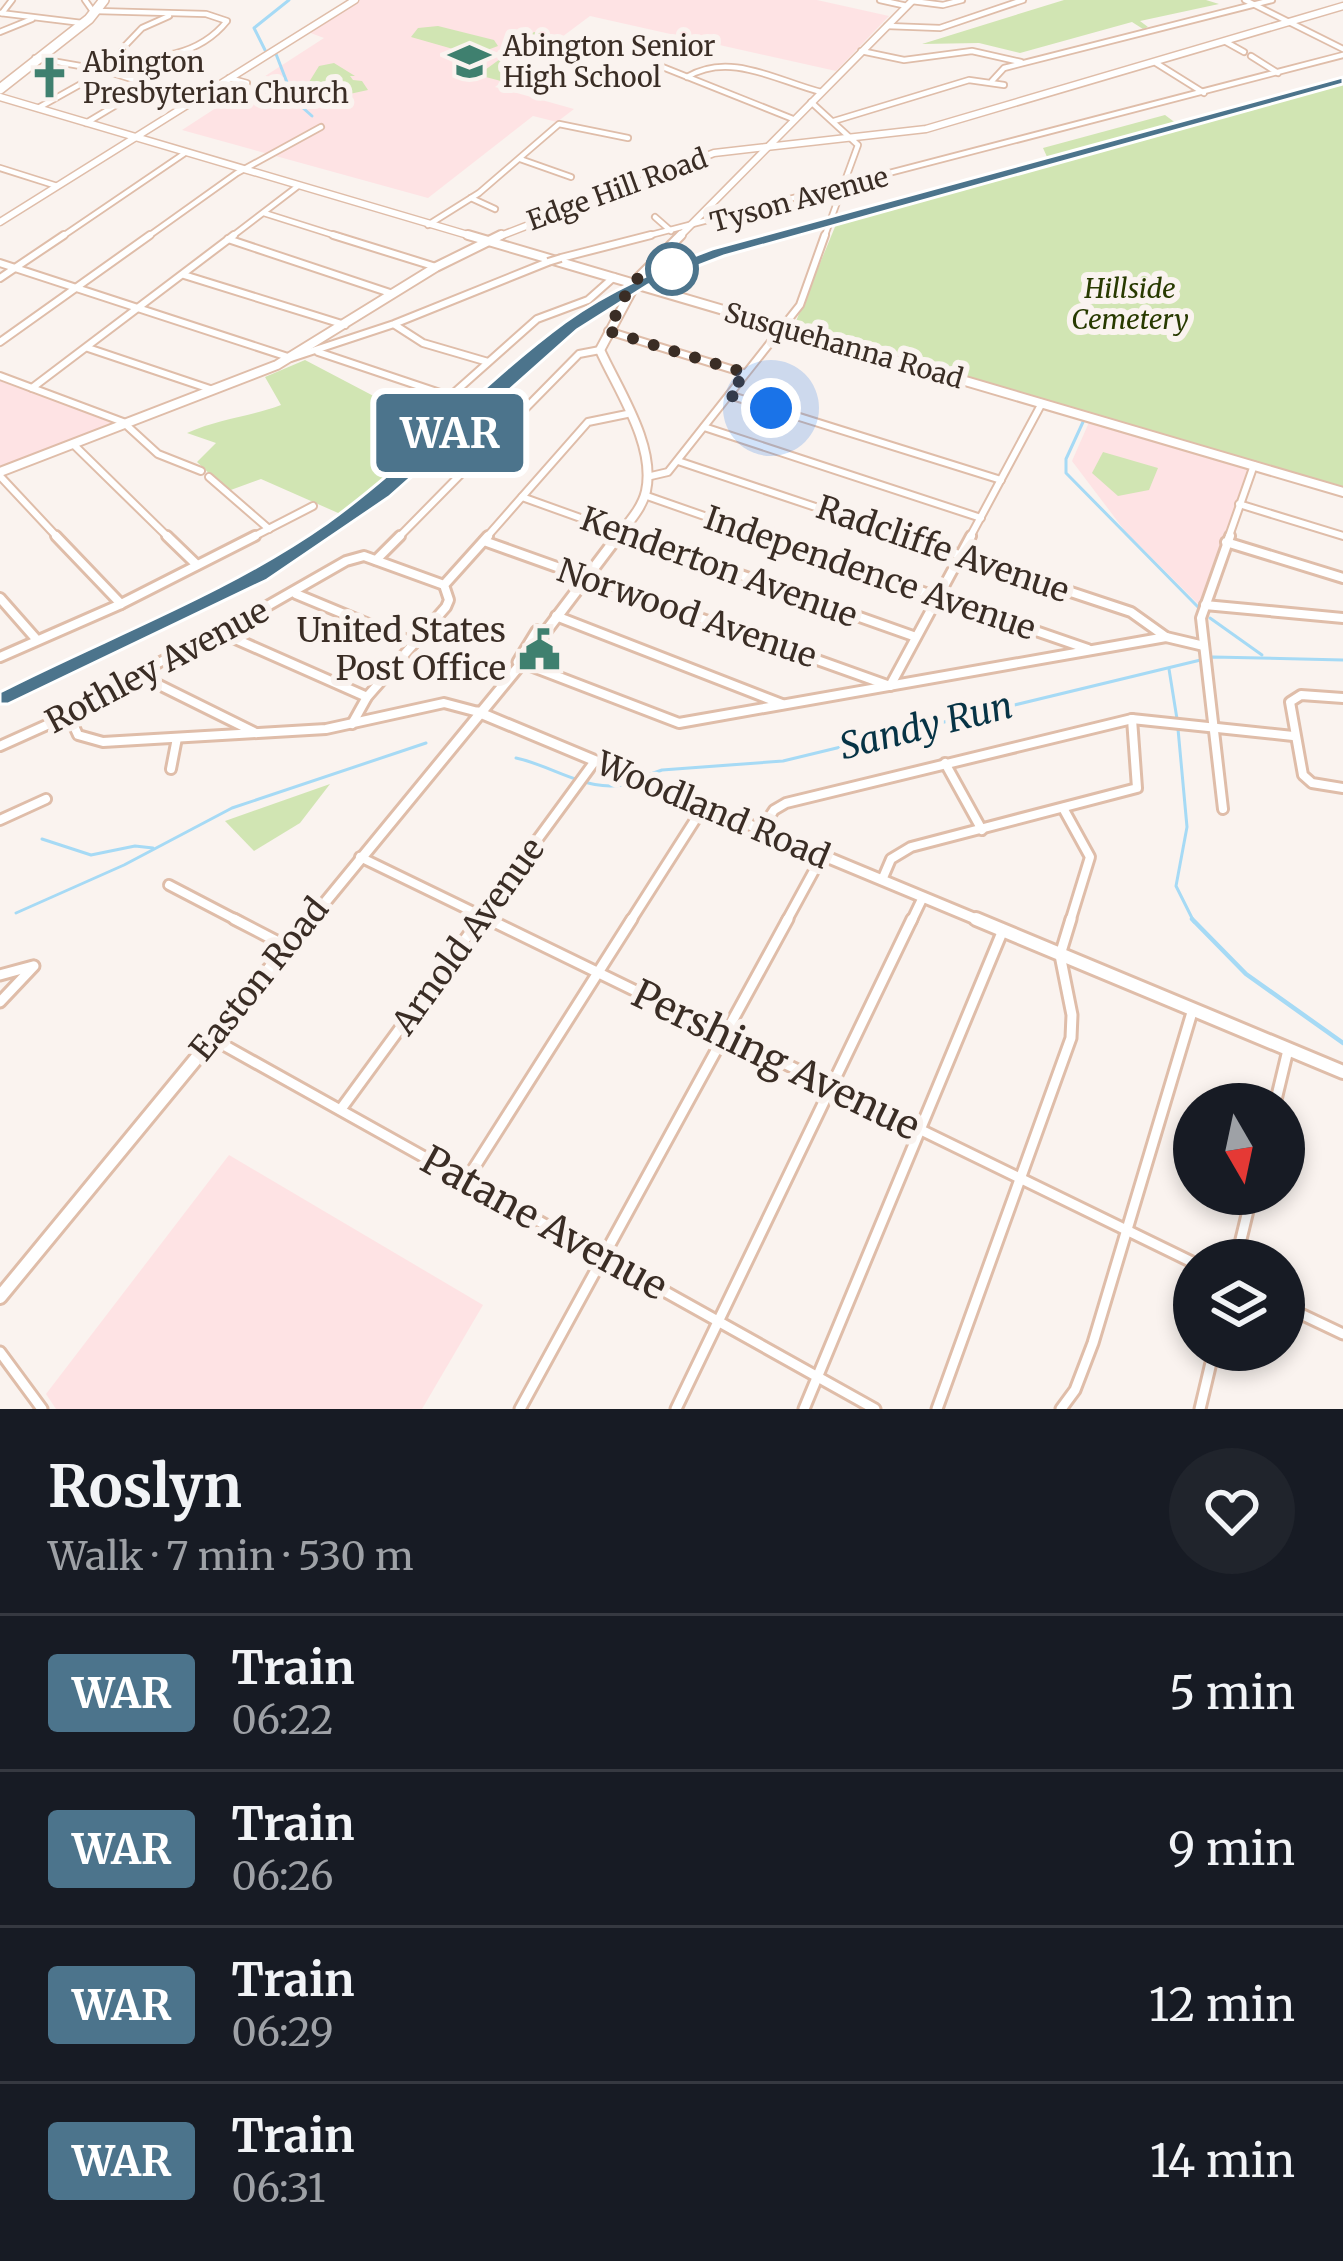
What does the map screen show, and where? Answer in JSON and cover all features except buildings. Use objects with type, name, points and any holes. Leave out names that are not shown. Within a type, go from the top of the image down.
[{"type":"highway","points":[[0,90],[98,5]]},
{"type":"main road","points":[[0,222],[355,0]]},
{"type":"main road","points":[[651,476],[600,350],[633,283],[910,2]]},
{"type":"main road","name":"Edge Hill Road","points":[[0,474],[316,349],[390,293],[486,241],[539,216],[714,153],[926,129],[1343,6]]},
{"type":"main road","name":"Susquehanna Road","points":[[0,90],[38,108],[185,153],[1343,492]]},
{"type":"main road","name":"Easton Road","points":[[0,1297],[518,662],[647,496],[651,476]]},
{"type":"main road","name":"Woodland Road","points":[[478,712],[1343,1072]]},
{"type":"street","points":[[0,13],[12,0]]},
{"type":"street","points":[[85,0],[206,14],[225,19],[227,25],[183,52],[159,58],[112,58]]},
{"type":"street","points":[[880,0],[943,5],[962,0]]},
{"type":"street","points":[[1004,0],[1020,1]]},
{"type":"street","points":[[1245,0],[1343,52]]},
{"type":"street","points":[[992,81],[998,70],[1023,62],[1272,0]]},
{"type":"street","points":[[886,26],[927,32],[991,15],[1020,1]]},
{"type":"street","points":[[0,13],[81,23]]},
{"type":"street","points":[[38,108],[103,70],[142,28],[176,14]]},
{"type":"street","points":[[24,16],[47,19]]},
{"type":"street","points":[[0,32],[34,19]]},
{"type":"street","points":[[1226,42],[1276,72],[1343,52]]},
{"type":"street","points":[[862,51],[904,60],[972,51],[1023,62]]},
{"type":"street","points":[[1276,72],[1343,52]]},
{"type":"street","points":[[36,58],[103,70],[195,99]]},
{"type":"street","points":[[1309,62],[1322,62]]},
{"type":"street","points":[[1156,63],[1202,92]]},
{"type":"street","points":[[687,76],[704,64],[726,64],[821,92]]},
{"type":"street","points":[[660,66],[793,119]]},
{"type":"street","name":"Tyson Avenue","points":[[316,349],[394,324],[560,258],[1276,72]]},
{"type":"street","points":[[229,78],[247,83]]},
{"type":"street","points":[[834,121],[969,80],[1004,85]]},
{"type":"street","points":[[86,123],[149,86]]},
{"type":"street","points":[[651,476],[664,475],[678,460],[800,305],[857,149],[855,140],[811,103]]},
{"type":"street","points":[[428,225],[471,198],[560,124],[628,138]]},
{"type":"street","points":[[0,342],[242,170],[321,127]]},
{"type":"street","points":[[0,278],[185,153]]},
{"type":"street","points":[[519,159],[571,177]]},
{"type":"street","points":[[0,168],[57,186]]},
{"type":"street","points":[[32,388],[298,186]]},
{"type":"street","points":[[471,198],[495,209]]},
{"type":"street","points":[[262,213],[436,267]]},
{"type":"street","points":[[655,217],[671,231]]},
{"type":"street","points":[[228,239],[390,293]]},
{"type":"street","points":[[0,263],[291,358]]},
{"type":"street","points":[[183,274],[345,325]]},
{"type":"street","points":[[428,416],[537,319],[589,299],[614,277]]},
{"type":"street","points":[[394,324],[423,343],[488,362]]},
{"type":"street","points":[[608,331],[746,373]]},
{"type":"street","points":[[86,347],[213,390]]},
{"type":"street","points":[[316,349],[449,396]]},
{"type":"street","points":[[444,585],[376,560],[580,354],[600,350]]},
{"type":"street","points":[[0,376],[122,424],[158,454],[205,474],[269,529]]},
{"type":"street","points":[[728,395],[1001,480]]},
{"type":"street","points":[[890,686],[1042,404]]},
{"type":"street","points":[[444,585],[588,422],[627,414]]},
{"type":"street","points":[[704,427],[982,518]]},
{"type":"street","points":[[73,444],[197,566]]},
{"type":"street","name":"Radcliffe Avenue","points":[[678,460],[1131,612],[1166,637],[1205,654]]},
{"type":"street","points":[[1223,809],[1201,618],[1254,465]]},
{"type":"street","points":[[0,474],[121,604]]},
{"type":"street","name":"Independence Avenue","points":[[647,496],[1092,650]]},
{"type":"street","name":"Kenderton Avenue","points":[[522,497],[916,637]]},
{"type":"street","points":[[1239,504],[1343,536]]},
{"type":"street","points":[[0,657],[121,604],[313,506]]},
{"type":"street","name":"Norwood Avenue","points":[[484,541],[890,686]]},
{"type":"street","points":[[1226,542],[1343,578]]},
{"type":"street","name":"Rothley Avenue","points":[[0,746],[69,716],[86,698],[220,633],[346,561],[364,556],[376,560]]},
{"type":"street","points":[[352,724],[367,697],[449,603],[444,585]]},
{"type":"street","points":[[294,594],[414,643]]},
{"type":"street","points":[[0,598],[37,640]]},
{"type":"street","points":[[1205,605],[1343,618]]},
{"type":"street","points":[[554,616],[784,704]]},
{"type":"street","points":[[220,633],[367,697]]},
{"type":"street","points":[[518,662],[676,723],[1166,637]]},
{"type":"street","points":[[136,674],[256,733]]},
{"type":"street","points":[[1343,698],[1295,697],[1290,702],[1293,736],[1306,780],[1343,788]]},
{"type":"street","name":"Woodland Road","points":[[69,716],[78,735],[90,739],[178,738],[352,724],[444,703],[478,712]]},
{"type":"street","points":[[881,880],[891,859],[902,850],[1137,788],[1132,719]]},
{"type":"street","points":[[761,830],[773,810],[786,803],[1132,719],[1293,736]]},
{"type":"street","points":[[170,770],[178,738]]},
{"type":"street","name":"Arnold Avenue","points":[[341,1110],[595,761]]},
{"type":"street","points":[[945,763],[982,830]]},
{"type":"street","points":[[0,820],[46,799]]},
{"type":"street","points":[[467,1179],[704,806]]},
{"type":"street","points":[[937,1409],[1071,1038],[1072,1015],[1060,955],[1090,857],[1063,808]]},
{"type":"street","points":[[520,1409],[822,856]]},
{"type":"street","name":"Pershing Avenue","points":[[359,857],[1173,1252]]},
{"type":"street","points":[[169,885],[286,946]]},
{"type":"street","points":[[676,1409],[923,897]]},
{"type":"street","points":[[804,1409],[1003,931]]},
{"type":"street","points":[[0,975],[34,966],[0,1001]]},
{"type":"street","points":[[1060,1409],[1081,1374],[1193,1008]]},
{"type":"street","name":"Patane Avenue","points":[[212,1038],[875,1409]]},
{"type":"street","points":[[1280,1083],[1288,1049]]},
{"type":"street","points":[[1305,1316],[1343,1334]]},
{"type":"street","points":[[0,1352],[42,1409]]},
{"type":"street","points":[[1200,1409],[1209,1371]]},
{"type":"shaded area","points":[[360,0],[817,0],[889,16],[836,71],[590,16],[495,87],[574,109],[557,122],[533,116],[428,198],[182,130],[324,38],[308,32]]},
{"type":"shaded area","points":[[0,381],[117,422],[0,469]]},
{"type":"shaded area","points":[[1090,420],[1250,467],[1200,606],[1125,531],[1072,461]]},
{"type":"shaded area","points":[[229,1155],[483,1305],[422,1409],[56,1409],[46,1394]]},
{"type":"green space","points":[[1064,0],[1206,0],[1219,4],[1140,21],[1148,27],[1143,29],[1132,22],[1020,53],[979,43],[922,44]]},
{"type":"green space","points":[[438,26],[494,40],[498,46],[474,55],[411,37],[418,28]]},
{"type":"green space","points":[[534,32],[559,38],[501,81],[478,75],[507,54],[515,55],[507,52]]},
{"type":"green space","points":[[334,63],[368,90],[331,98],[306,87],[319,66]]},
{"type":"green space","name":"Hillside Cemetery","points":[[1343,84],[1343,488],[794,326],[837,222]]},
{"type":"green space","points":[[1165,115],[1177,124],[1048,159],[1043,148]]},
{"type":"green space","points":[[305,360],[385,402],[452,426],[345,516],[261,479],[228,491],[197,462],[216,443],[187,433],[281,405],[265,377]]},
{"type":"green space","points":[[1103,452],[1158,468],[1149,490],[1118,496],[1092,473]]},
{"type":"green space","points":[[330,784],[300,823],[254,851],[225,821]]},
{"type":"waterway","points":[[265,50],[254,28],[289,0]]},
{"type":"waterway","points":[[276,54],[288,85]]},
{"type":"waterway","points":[[289,88],[293,99],[312,116]]},
{"type":"waterway","points":[[1083,422],[1066,459],[1066,473],[1198,607]]},
{"type":"waterway","points":[[1210,618],[1262,655]]},
{"type":"waterway","name":"Sandy Run","points":[[645,776],[662,770],[783,761],[1213,657],[1343,660]]},
{"type":"waterway","points":[[1169,669],[1177,719]]},
{"type":"waterway","points":[[1178,729],[1187,827],[1176,886],[1193,920]]},
{"type":"waterway","name":"Sandy Run","points":[[16,913],[124,865],[232,808],[426,743]]},
{"type":"waterway","name":"Sandy Run","points":[[516,758],[590,784],[637,781]]},
{"type":"waterway","points":[[42,839],[91,855],[135,846],[153,848]]},
{"type":"waterway","points":[[1193,920],[1246,974],[1343,1043]]},
{"type":"railway","points":[[0,698],[172,621],[295,554],[369,501],[573,328],[663,275],[718,253],[1343,83]]},
{"type":"train","name":"WAR","points":[[0,698],[260,575],[329,531],[382,492],[571,326],[642,282],[718,253],[1343,81]]},
{"type":"place","name":"Abington Senior High School","points":[[469,62]]},
{"type":"place","name":"Abington Presbyterian Church","points":[[49,78]]},
{"type":"place","name":"United States Post Office","points":[[540,649]]},
{"type":"route","points":[[672,269],[653,262],[629,288],[608,331],[746,373],[728,395],[771,408]]}]
